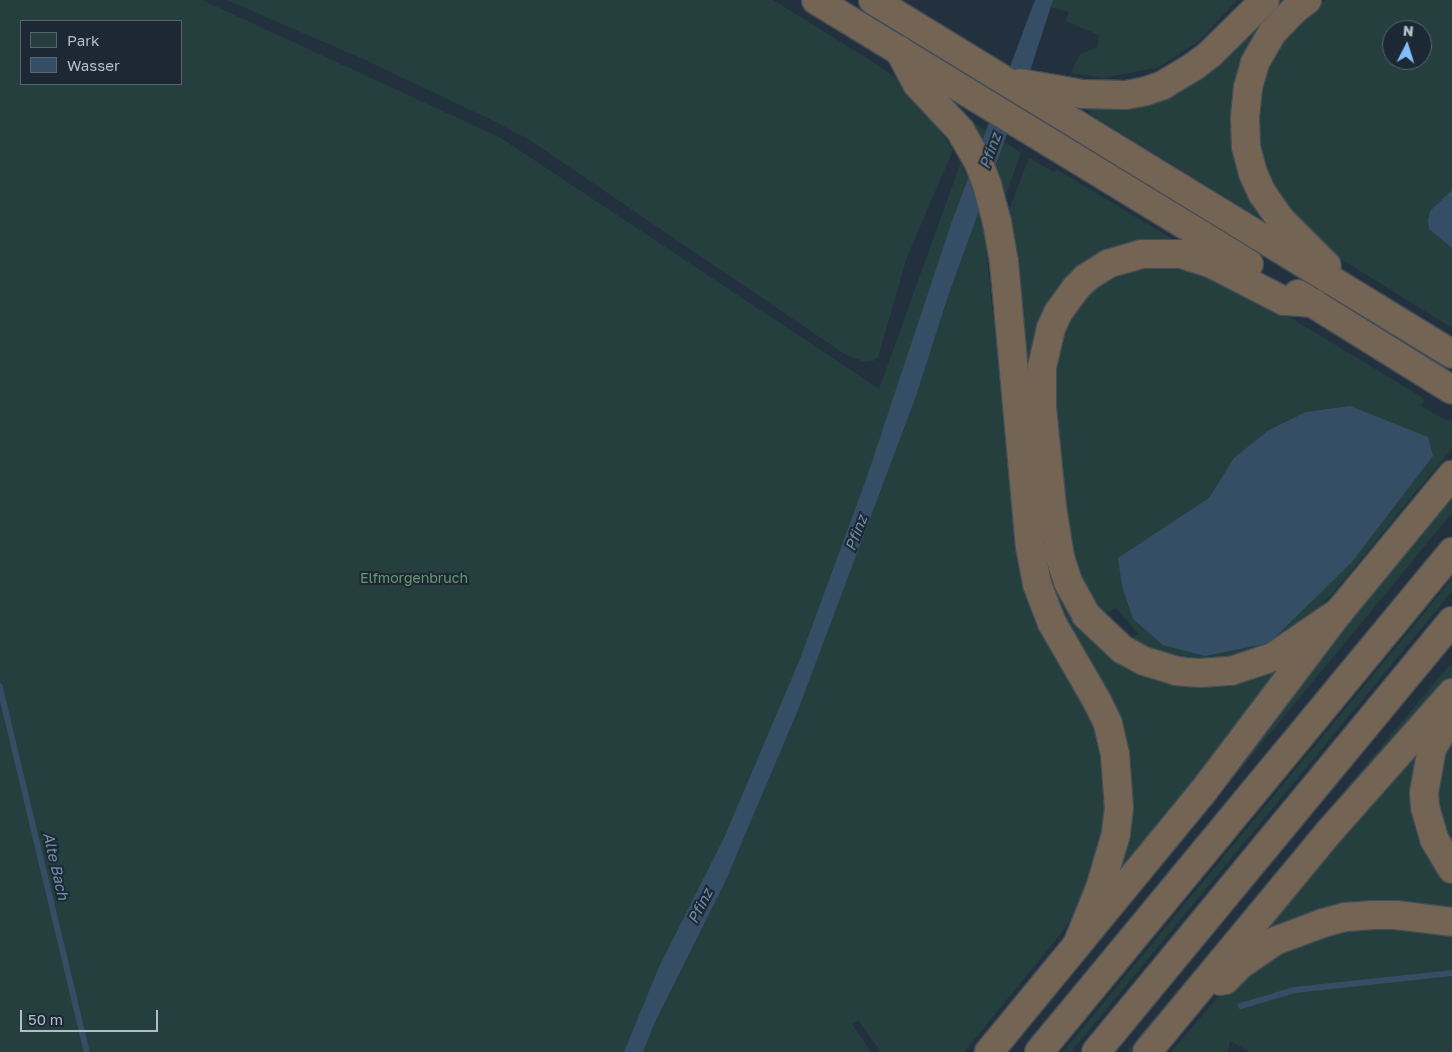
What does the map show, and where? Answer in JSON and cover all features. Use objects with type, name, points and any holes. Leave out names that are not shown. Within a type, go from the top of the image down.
[{"type":"highway","points":[[816,0],[1314,303],[1452,390]]},
{"type":"highway","points":[[873,0],[1006,81],[1059,100],[1344,287],[1452,354]]},
{"type":"highway","points":[[1059,100],[1082,94],[1126,95],[1163,85],[1210,54],[1265,0]]},
{"type":"highway","points":[[1307,0],[1295,9],[1272,33],[1255,63],[1248,88],[1246,147],[1253,173],[1262,193],[1280,219],[1314,251],[1344,287]]},
{"type":"highway","points":[[899,50],[917,84],[954,122],[974,154],[987,185],[997,222],[1004,262],[1030,547],[1037,584],[1052,623],[1098,701],[1108,724],[1118,776],[1120,808],[1116,834],[1105,873],[1077,945]]},
{"type":"highway","points":[[1314,303],[1284,301],[1210,263],[1181,254],[1142,254],[1108,264],[1086,278],[1058,312],[1051,328],[1042,367],[1042,408],[1052,507],[1060,557],[1068,582],[1086,615],[1122,648],[1144,661],[1176,671],[1200,673],[1231,671],[1273,657],[1339,612]]},
{"type":"highway","points":[[989,1052],[1202,792],[1339,612],[1452,475]]},
{"type":"highway","points":[[1039,1052],[1452,552]]},
{"type":"highway","points":[[1096,1052],[1452,621]]},
{"type":"highway","points":[[1147,1052],[1329,832],[1452,693]]},
{"type":"highway","points":[[1452,715],[1432,748],[1424,793],[1424,807],[1434,839],[1452,869]]},
{"type":"highway","points":[[1204,983],[1225,980],[1240,965],[1275,941],[1346,917],[1396,915],[1452,922]]},
{"type":"green space","name":"Elfmorgenbruch","points":[[0,0],[202,0],[501,138],[879,389],[961,162],[975,196],[985,235],[993,318],[997,319],[1014,498],[1107,748],[1105,843],[1080,903],[1063,931],[964,1052],[881,1052],[858,1020],[852,1024],[871,1052],[0,1052]]},
{"type":"green space","points":[[227,0],[773,0],[876,64],[913,91],[953,150],[907,257],[878,357],[873,361],[865,362],[846,355],[528,139],[363,59]]},
{"type":"green space","points":[[1053,0],[1237,0],[1199,41],[1159,67],[1103,78],[1071,73],[1080,54],[1098,47],[1099,35],[1066,21],[1069,12],[1050,7]]},
{"type":"green space","points":[[1278,0],[1290,0],[1242,72],[1275,227],[1090,114],[1088,110],[1089,107],[1125,102]]},
{"type":"green space","points":[[1326,0],[1452,0],[1452,328],[1336,256],[1302,229],[1261,167],[1254,109],[1274,49],[1306,13]]},
{"type":"green space","points":[[969,120],[1021,153],[1005,196],[999,179]]},
{"type":"green space","points":[[1029,158],[1054,172],[1056,169],[1179,243],[1057,294],[1050,561],[1139,669],[1288,659],[1107,894],[1127,823],[1070,634],[1042,565],[1018,274],[1008,212]]},
{"type":"green space","points":[[1180,263],[1281,312],[1420,396],[1424,400],[1421,406],[1447,421],[1449,419],[1452,421],[1452,448],[1334,592],[1286,636],[1237,659],[1186,662],[1126,641],[1139,634],[1116,608],[1105,614],[1083,593],[1059,509],[1053,348],[1080,296],[1125,267]]},
{"type":"green space","points":[[1452,484],[1452,513],[1007,1052],[996,1052]]},
{"type":"green space","points":[[1452,579],[1452,591],[1440,606],[1071,1052],[1063,1052]]},
{"type":"green space","points":[[1452,662],[1452,682],[1138,1052],[1126,1052]]},
{"type":"green space","points":[[1452,729],[1452,852],[1435,800],[1444,743]]},
{"type":"green space","points":[[1421,744],[1434,863],[1452,883],[1452,913],[1263,939],[1262,928]]},
{"type":"green space","points":[[1360,924],[1452,931],[1452,1052],[1250,1052],[1230,1041],[1228,1052],[1171,1052],[1218,997],[1247,972],[1276,951]]},
{"type":"water","name":"Pfinz","points":[[1035,0],[1053,0],[1032,65],[948,296],[916,396],[798,710],[725,882],[654,1024],[643,1052],[624,1052],[659,967],[724,838],[800,659],[867,477],[951,224]]},
{"type":"water","points":[[1452,190],[1452,248],[1429,229],[1428,220],[1430,211]]},
{"type":"water","points":[[1350,406],[1428,437],[1433,456],[1351,563],[1269,643],[1205,656],[1163,645],[1133,619],[1122,586],[1118,558],[1209,498],[1234,458],[1269,430],[1306,412]]},
{"type":"waterway","name":"Alte Bach","points":[[0,686],[87,1052]]},
{"type":"waterway","points":[[1241,1006],[1295,990],[1452,973]]}]
